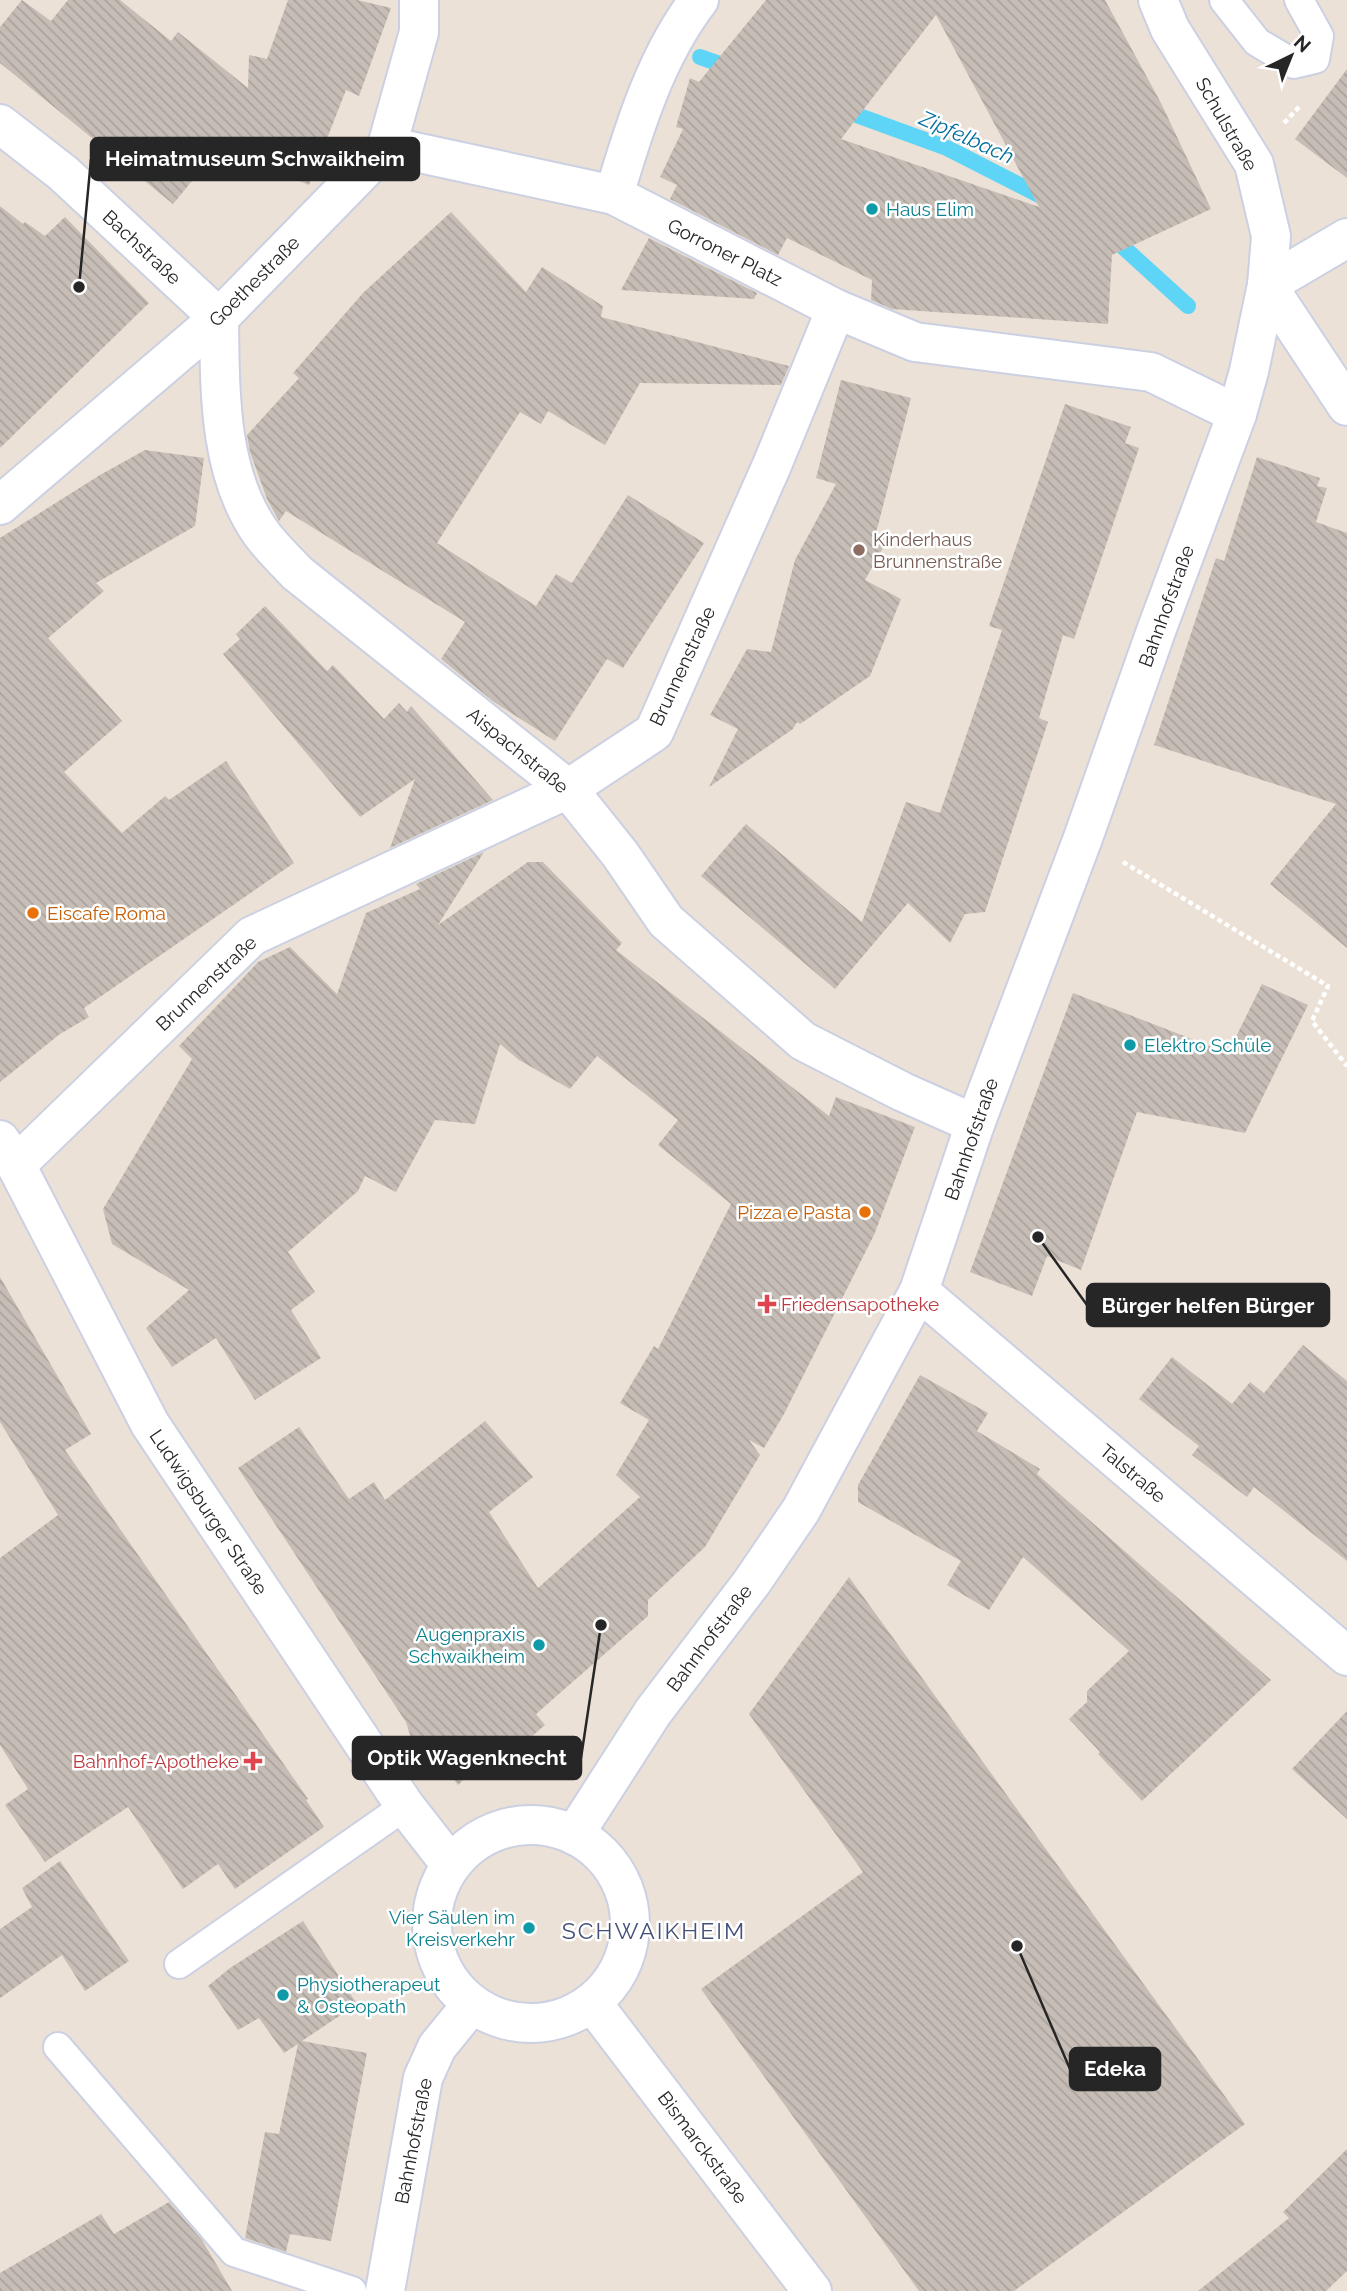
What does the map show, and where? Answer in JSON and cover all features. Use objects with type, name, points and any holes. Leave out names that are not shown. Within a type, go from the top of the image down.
[{"type":"street","name":"Goethestraße","points":[[0,505],[219,318],[387,146],[419,32],[419,0]]},
{"type":"street","points":[[614,195],[653,80],[682,22],[699,0]]},
{"type":"street","name":"Schulstraße","points":[[1158,0],[1170,29],[1254,164],[1270,236],[1267,285],[1242,397]]},
{"type":"street","name":"Bachstraße","points":[[0,124],[63,173],[219,318]]},
{"type":"street","name":"Gorroner Platz","points":[[387,146],[614,195],[836,309]]},
{"type":"street","points":[[1347,238],[1267,285],[1347,405]]},
{"type":"street","points":[[836,309],[915,342],[1151,372],[1242,397]]},
{"type":"street","name":"Brunnenstraße","points":[[8,1152],[252,936],[568,789],[654,732],[772,465],[836,309]]},
{"type":"street","name":"Aispachstraße","points":[[219,318],[219,384],[225,436],[237,486],[261,532],[297,573],[568,789],[620,854],[666,921],[803,1041],[903,1092],[975,1124]]},
{"type":"street","name":"Bahnhofstraße","points":[[574,1835],[653,1712],[752,1581],[801,1510],[919,1291],[975,1124],[1083,838],[1242,397]]},
{"type":"street","name":"Ludwigsburger Straße","points":[[8,1152],[150,1424],[405,1806],[452,1865]]},
{"type":"street","name":"Talstraße","points":[[919,1291],[1347,1655]]},
{"type":"street","points":[[539,1826],[558,1828],[574,1835],[605,1858],[616,1872],[628,1898],[631,1928],[625,1958],[612,1983],[593,2004],[564,2019],[530,2024],[499,2018],[472,2004],[446,1976],[432,1935],[436,1895],[452,1865],[477,1841],[502,1829],[539,1826]]},
{"type":"street","name":"Bahnhofstraße","points":[[384,2291],[423,2078],[437,2047],[472,2004]]},
{"type":"street","name":"Bismarckstraße","points":[[593,2004],[812,2291]]},
{"type":"lane","points":[[1224,0],[1257,42],[1294,64],[1315,59],[1319,36],[1299,0]]},
{"type":"lane","points":[[179,1964],[405,1806]]},
{"type":"lane","points":[[58,2047],[234,2252],[352,2291]]},
{"type":"path","points":[[1282,125],[1300,107]]},
{"type":"path","points":[[1083,838],[1328,986],[1312,1021],[1347,1066]]},
{"type":"building","points":[[22,0],[51,21],[68,0],[120,0],[171,41],[178,32],[248,88],[249,55],[267,59],[288,0],[357,0],[391,8],[359,96],[346,90],[309,185],[252,162],[216,152],[173,204],[0,63],[0,27]]},
{"type":"building","points":[[766,0],[1105,0],[1161,103],[1211,209],[1112,255],[1108,324],[892,309],[871,300],[872,280],[787,238],[778,255],[670,199],[677,185],[660,177],[683,129],[676,127],[690,78],[699,82]],"holes":[[[936,15],[1039,207],[841,139]]]},
{"type":"building","points":[[1347,69],[1347,178],[1295,139]]},
{"type":"building","points":[[0,206],[23,224],[25,222],[45,236],[65,217],[149,303],[0,448]]},
{"type":"building","points":[[451,212],[526,292],[542,267],[603,306],[601,317],[789,366],[781,385],[640,383],[605,445],[548,411],[541,424],[520,412],[437,543],[536,606],[556,574],[572,583],[628,495],[704,543],[623,668],[607,659],[555,741],[494,702],[441,659],[465,622],[286,511],[279,521],[267,499],[250,452],[247,435],[299,378],[293,373],[363,293]]},
{"type":"building","points":[[649,238],[757,293],[754,299],[621,290]]},
{"type":"building","points":[[841,380],[911,398],[876,533],[888,539],[865,580],[901,599],[870,676],[800,724],[797,722],[793,729],[709,787],[738,729],[710,715],[747,649],[771,652],[795,560],[836,484],[816,478]]},
{"type":"building","points":[[1065,404],[1131,427],[1125,443],[1139,448],[1074,639],[1063,635],[1039,718],[1048,722],[985,912],[965,914],[950,943],[908,903],[835,989],[701,876],[746,824],[862,922],[906,802],[940,813],[1002,630],[989,626]]},
{"type":"building","points":[[145,450],[204,458],[195,526],[96,583],[104,591],[48,638],[122,721],[64,772],[122,833],[165,796],[169,800],[226,761],[294,863],[84,1008],[89,1017],[60,1034],[0,1082],[0,538]]},
{"type":"building","points":[[1257,457],[1320,478],[1317,486],[1327,488],[1316,522],[1347,533],[1347,948],[1270,884],[1336,804],[1154,745],[1216,558],[1224,561]]},
{"type":"building","points":[[265,606],[327,671],[333,665],[384,719],[399,703],[407,712],[411,706],[493,800],[390,848],[415,779],[360,817],[223,654],[240,639],[236,634]]},
{"type":"building","points":[[484,852],[438,925],[528,862],[543,862],[622,943],[616,950],[829,1116],[836,1097],[915,1127],[874,1235],[784,1414],[764,1448],[749,1440],[760,1455],[705,1547],[648,1600],[648,1616],[536,1714],[545,1725],[490,1773],[481,1764],[458,1785],[447,1771],[420,1768],[406,1722],[238,1468],[299,1427],[349,1499],[374,1482],[385,1500],[485,1421],[533,1477],[489,1512],[538,1588],[640,1497],[616,1475],[649,1420],[620,1403],[654,1346],[658,1349],[731,1204],[658,1145],[678,1120],[597,1056],[570,1089],[519,1060],[500,1044],[475,1124],[435,1120],[396,1192],[365,1176],[358,1191],[288,1252],[315,1292],[291,1310],[321,1358],[255,1400],[216,1338],[172,1367],[146,1328],[189,1290],[112,1244],[103,1209],[192,1059],[179,1046],[258,962],[290,947],[337,994],[366,913],[420,889],[416,884]]},
{"type":"building","points":[[1262,984],[1308,1005],[1245,1133],[1137,1112],[1081,1270],[1047,1256],[1032,1296],[970,1272],[1073,993],[1228,1053]]},
{"type":"building","points":[[0,1277],[91,1434],[65,1450],[308,1799],[306,1800],[324,1827],[235,1889],[218,1864],[183,1889],[128,1807],[45,1862],[5,1805],[28,1789],[0,1745],[0,1558],[58,1515],[0,1422]]},
{"type":"building","points":[[1303,1345],[1347,1381],[1347,1561],[1254,1487],[1247,1497],[1192,1455],[1199,1446],[1139,1399],[1172,1357],[1232,1404],[1250,1382],[1264,1393]]},
{"type":"building","points":[[920,1375],[988,1413],[977,1431],[1040,1469],[1037,1474],[1271,1680],[1142,1801],[1069,1719],[1087,1702],[1087,1691],[1129,1651],[1023,1557],[989,1610],[947,1585],[961,1561],[858,1502],[858,1485]]},
{"type":"building","points":[[849,1577],[1245,2124],[1014,2291],[919,2291],[701,1989],[863,1872],[749,1714]]},
{"type":"building","points":[[1347,1711],[1347,1819],[1292,1769]]},
{"type":"building","points":[[60,1861],[129,1961],[85,1991],[62,1955],[0,1998],[0,1929],[32,1907],[22,1888]]},
{"type":"building","points":[[303,1921],[357,2004],[302,2041],[367,2053],[331,2241],[290,2234],[286,2252],[245,2238],[265,2132],[279,2134],[298,2044],[284,2053],[259,2018],[238,2030],[208,1986],[230,1968]]},
{"type":"building","points":[[1347,2149],[1347,2271],[1326,2291],[1198,2291],[1289,2218],[1283,2212]]},
{"type":"building","points":[[169,2202],[202,2240],[232,2291],[0,2291],[0,2273],[101,2214],[114,2234]]},
{"type":"waterway","name":"Zipfelbach","points":[[700,57],[734,69]]},
{"type":"waterway","name":"Zipfelbach","points":[[840,109],[947,148],[1047,199]]},
{"type":"waterway","name":"Zipfelbach","points":[[1108,237],[1122,246],[1188,306]]},
{"type":"place","name":"Haus Elim","points":[[872,209]]},
{"type":"place","name":"Heimatmuseum Schwaikheim","points":[[79,287]]},
{"type":"place","name":"Kinderhaus Brunnenstraße","points":[[859,550]]},
{"type":"place","name":"Eiscafe Roma","points":[[33,913]]},
{"type":"place","name":"Elektro Schüle","points":[[1130,1045]]},
{"type":"place","name":"Pizza e Pasta","points":[[865,1212]]},
{"type":"place","name":"Bürger helfen Bürger","points":[[1038,1237]]},
{"type":"place","name":"Friedensapotheke","points":[[767,1304]]},
{"type":"place","name":"Optik Wagenknecht","points":[[601,1625]]},
{"type":"place","name":"Augenpraxis Schwaikheim","points":[[539,1645]]},
{"type":"place","name":"Bahnhof-Apotheke","points":[[253,1761]]},
{"type":"place","name":"Vier Säulen im Kreisverkehr","points":[[529,1928]]},
{"type":"place","name":"Edeka","points":[[1017,1946]]},
{"type":"place","name":"Physiotherapeut & Osteopath","points":[[283,1995]]},
{"type":"district","name":"SCHWAIKHEIM","points":[[654,1930]]}]
